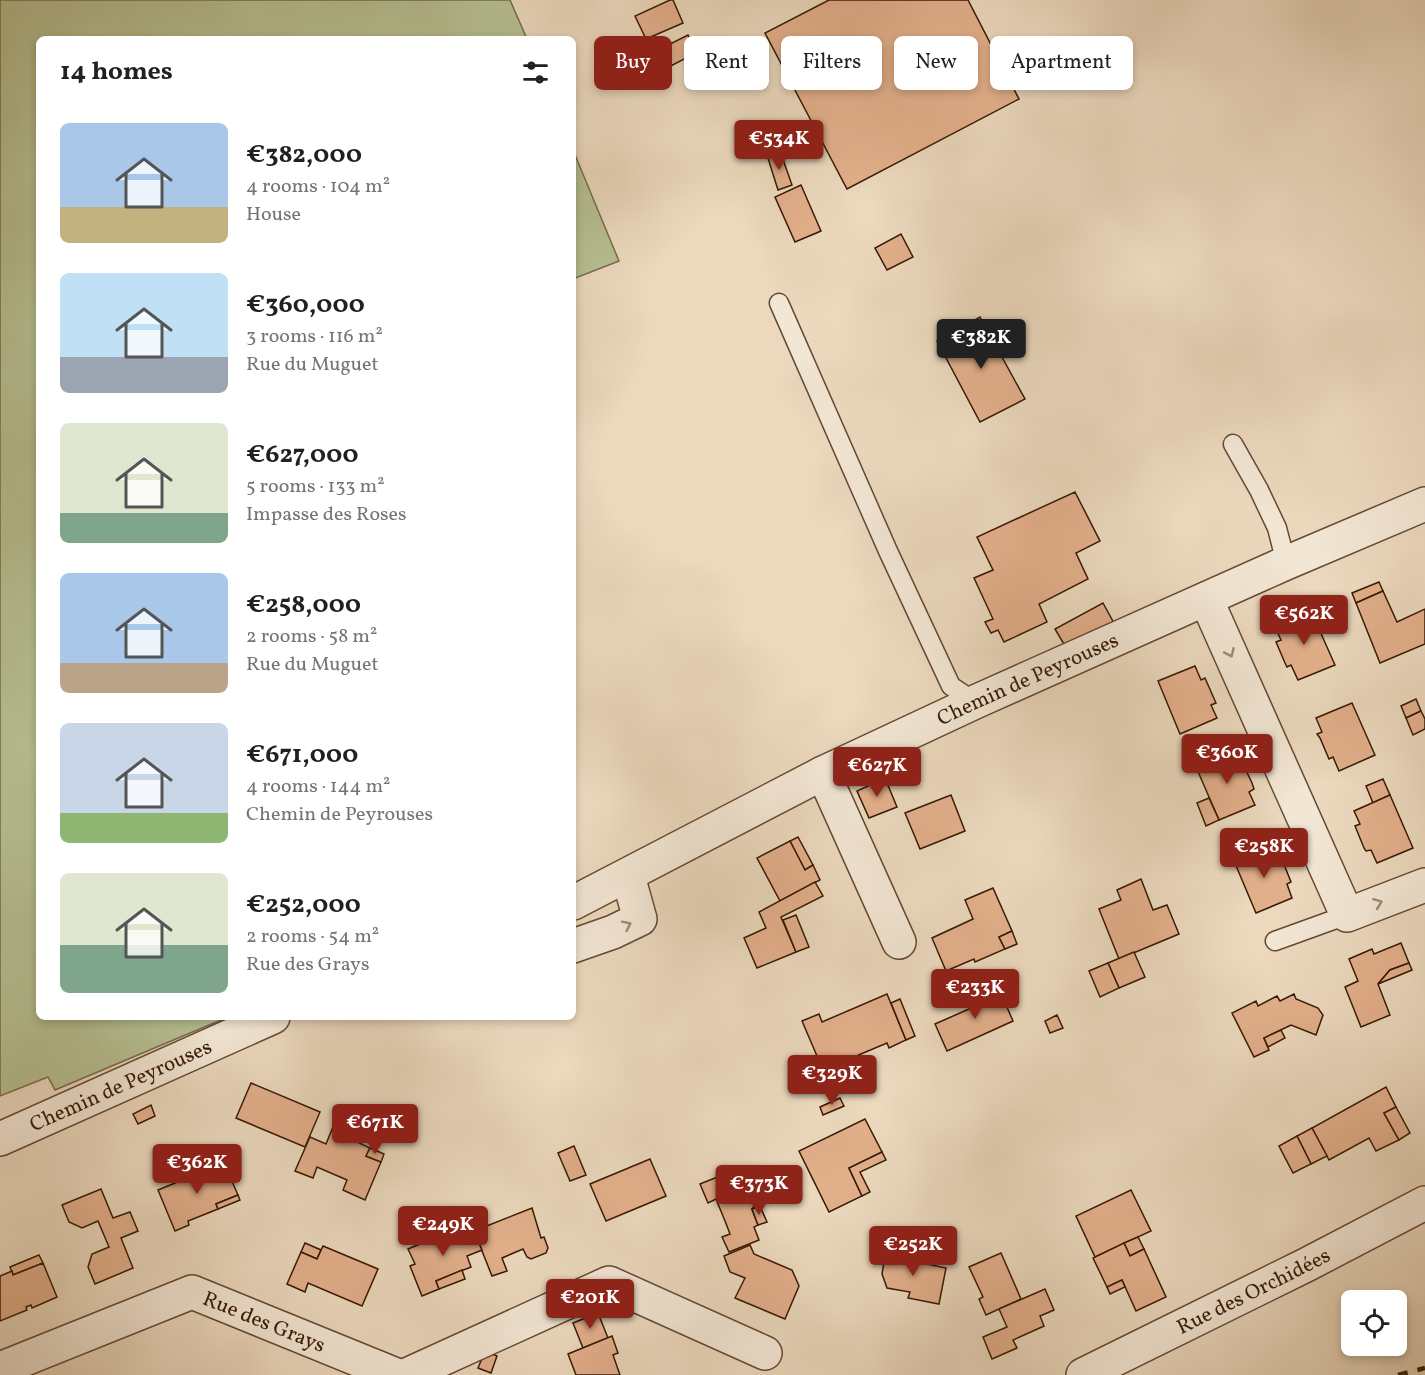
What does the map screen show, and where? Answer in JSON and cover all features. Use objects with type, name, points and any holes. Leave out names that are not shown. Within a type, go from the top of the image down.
[{"type":"street","name":"Chemin de Peyrouses","points":[[576,902],[823,772],[1286,563],[1425,504]]},
{"type":"street","points":[[1206,599],[1347,915],[1425,885]]},
{"type":"street","points":[[823,772],[899,942]]},
{"type":"street","points":[[576,945],[613,932],[640,919],[628,876]]},
{"type":"street","name":"Chemin de Peyrouses","points":[[0,1139],[266,1020]]},
{"type":"street","name":"Rue des Orchidées","points":[[1083,1375],[1425,1203]]},
{"type":"street","points":[[406,1375],[609,1283],[765,1353]]},
{"type":"street","name":"Rue des Grays","points":[[0,1369],[192,1292],[396,1375]]},
{"type":"lane","points":[[779,303],[888,551],[951,686],[975,702]]},
{"type":"lane","points":[[1233,444],[1277,528],[1286,563]]},
{"type":"lane","points":[[1275,941],[1347,915]]},
{"type":"green space","points":[[0,0],[510,0],[526,36],[36,36],[36,1020],[221,1020],[55,1090],[48,1077],[0,1096]]},
{"type":"green space","points":[[576,157],[619,261],[576,278]]},
{"type":"building","points":[[673,0],[683,23],[653,36],[645,36],[635,16]]},
{"type":"building","points":[[829,0],[968,0],[990,43],[990,90],[1014,90],[1019,99],[847,189],[795,90],[882,90],[882,36],[781,36],[781,63],[769,41],[769,36],[765,33]]},
{"type":"building","points":[[684,37],[684,59],[672,65],[672,43]]},
{"type":"building","points":[[780,151],[792,185],[778,190],[767,155]]},
{"type":"building","points":[[801,185],[821,231],[795,242],[775,197]]},
{"type":"building","points":[[901,234],[913,257],[887,270],[875,248]]},
{"type":"building","points":[[980,317],[1025,399],[980,422],[937,341]]},
{"type":"building","points":[[1075,492],[1100,541],[1076,553],[1088,579],[1039,604],[1047,622],[1004,642],[998,630],[991,633],[985,622],[993,619],[974,578],[993,570],[977,537]]},
{"type":"building","points":[[1379,582],[1383,591],[1356,603],[1352,593]]},
{"type":"building","points":[[1383,591],[1397,622],[1425,609],[1425,644],[1380,663],[1356,603]]},
{"type":"building","points":[[1103,603],[1115,625],[1068,651],[1055,629]]},
{"type":"building","points":[[1311,611],[1335,665],[1298,680],[1291,665],[1287,667],[1285,663],[1276,642],[1281,640],[1275,627]]},
{"type":"building","points":[[1195,666],[1201,680],[1205,678],[1216,703],[1211,705],[1217,718],[1180,734],[1158,681]]},
{"type":"building","points":[[1416,699],[1421,711],[1406,718],[1401,706]]},
{"type":"building","points":[[1352,703],[1375,755],[1339,771],[1333,757],[1329,759],[1317,734],[1322,732],[1316,718]]},
{"type":"building","points":[[1421,711],[1425,719],[1425,729],[1413,735],[1406,718]]},
{"type":"building","points":[[1233,752],[1239,766],[1243,764],[1252,783],[1254,789],[1249,792],[1255,805],[1219,820],[1196,767]]},
{"type":"building","points":[[885,778],[897,807],[869,818],[857,791]]},
{"type":"building","points":[[1383,779],[1390,795],[1373,803],[1366,786]]},
{"type":"building","points":[[951,795],[965,831],[920,849],[905,813]]},
{"type":"building","points":[[1390,795],[1413,848],[1377,863],[1371,850],[1366,851],[1364,848],[1355,826],[1360,824],[1354,811]]},
{"type":"building","points":[[1209,798],[1219,820],[1206,826],[1197,803]]},
{"type":"building","points":[[798,837],[813,865],[805,870],[790,841]]},
{"type":"building","points":[[790,841],[805,870],[813,865],[820,880],[780,901],[757,858]]},
{"type":"building","points":[[1270,845],[1276,859],[1281,857],[1291,882],[1287,884],[1292,898],[1256,913],[1234,861]]},
{"type":"building","points":[[1141,879],[1153,910],[1167,905],[1179,934],[1119,959],[1099,909],[1121,900],[1117,890]]},
{"type":"building","points":[[815,882],[823,896],[781,917],[796,952],[757,968],[744,938],[766,928],[759,912]]},
{"type":"building","points":[[993,888],[1012,931],[999,937],[1005,949],[946,971],[932,938],[973,919],[965,900]]},
{"type":"building","points":[[796,915],[809,947],[796,952],[783,920]]},
{"type":"building","points":[[1012,931],[1017,944],[1005,949],[999,937]]},
{"type":"building","points":[[1401,943],[1409,963],[1390,970],[1378,984],[1390,1015],[1361,1027],[1345,987],[1358,981],[1349,959],[1372,949],[1374,954]]},
{"type":"building","points":[[1134,952],[1145,977],[1119,988],[1108,963]]},
{"type":"building","points":[[1108,963],[1119,988],[1100,997],[1089,971]]},
{"type":"building","points":[[1409,963],[1412,970],[1378,984],[1390,970]]},
{"type":"building","points":[[999,989],[1013,1021],[947,1051],[935,1024],[969,1009],[967,1003]]},
{"type":"building","points":[[887,994],[906,1040],[889,1048],[887,1043],[823,1070],[802,1021],[819,1014],[822,1022]]},
{"type":"building","points":[[1294,994],[1296,999],[1318,1008],[1323,1015],[1316,1035],[1291,1025],[1264,1038],[1269,1050],[1254,1057],[1232,1013],[1256,1001],[1258,1006],[1277,996],[1280,1001]]},
{"type":"building","points":[[900,999],[915,1036],[906,1040],[891,1003]]},
{"type":"building","points":[[1057,1015],[1063,1028],[1050,1033],[1045,1021]]},
{"type":"building","points":[[1281,1030],[1285,1038],[1268,1047],[1264,1038]]},
{"type":"building","points":[[251,1083],[320,1112],[305,1147],[236,1118]]},
{"type":"building","points":[[1386,1087],[1396,1107],[1384,1113],[1399,1140],[1376,1151],[1369,1138],[1329,1160],[1312,1128]]},
{"type":"building","points":[[840,1098],[844,1106],[823,1115],[820,1107]]},
{"type":"building","points":[[151,1105],[155,1116],[138,1124],[133,1114]]},
{"type":"building","points":[[1396,1107],[1410,1133],[1399,1140],[1384,1113]]},
{"type":"building","points":[[865,1119],[882,1152],[849,1168],[862,1196],[829,1212],[799,1151]]},
{"type":"building","points":[[335,1122],[361,1133],[357,1142],[370,1148],[366,1156],[381,1162],[365,1200],[343,1190],[347,1180],[317,1167],[313,1178],[295,1171],[310,1137],[326,1144]]},
{"type":"building","points":[[1312,1128],[1327,1156],[1311,1164],[1297,1136]]},
{"type":"building","points":[[1297,1136],[1311,1164],[1293,1173],[1279,1146]]},
{"type":"building","points":[[574,1146],[586,1175],[570,1181],[558,1153]]},
{"type":"building","points":[[370,1148],[384,1154],[381,1162],[366,1156]]},
{"type":"building","points":[[882,1152],[886,1160],[860,1172],[870,1192],[862,1196],[849,1168]]},
{"type":"building","points":[[650,1159],[666,1196],[606,1221],[590,1184]]},
{"type":"building","points":[[224,1163],[238,1195],[216,1204],[218,1209],[188,1221],[189,1225],[175,1231],[158,1190]]},
{"type":"building","points":[[735,1170],[742,1186],[748,1187],[755,1205],[752,1209],[758,1225],[754,1227],[759,1240],[729,1252],[722,1237],[730,1234],[716,1199],[708,1203],[700,1184]]},
{"type":"building","points":[[101,1189],[113,1218],[130,1212],[138,1231],[121,1238],[133,1268],[95,1284],[88,1267],[92,1254],[109,1247],[98,1221],[82,1228],[69,1222],[62,1205]]},
{"type":"building","points":[[1131,1190],[1151,1231],[1095,1257],[1076,1216]]},
{"type":"building","points":[[238,1195],[240,1200],[218,1209],[216,1204]]},
{"type":"building","points":[[760,1206],[767,1222],[758,1225],[752,1209]]},
{"type":"building","points":[[532,1208],[541,1238],[544,1237],[548,1248],[546,1253],[531,1259],[527,1257],[523,1249],[502,1258],[507,1271],[492,1276],[474,1231]]},
{"type":"building","points":[[470,1223],[482,1250],[467,1256],[471,1267],[436,1281],[439,1289],[422,1296],[410,1266],[415,1264],[408,1249]]},
{"type":"building","points":[[1138,1237],[1144,1249],[1130,1256],[1124,1243]]},
{"type":"building","points":[[305,1243],[321,1250],[317,1259],[301,1252]]},
{"type":"building","points":[[1124,1243],[1130,1256],[1144,1249],[1166,1297],[1136,1311],[1122,1280],[1107,1287],[1093,1258]]},
{"type":"building","points":[[750,1245],[754,1254],[792,1270],[799,1286],[785,1319],[735,1298],[745,1278],[730,1272],[724,1256]]},
{"type":"building","points":[[323,1246],[378,1269],[362,1306],[308,1283],[305,1292],[287,1284],[301,1252],[317,1259]]},
{"type":"building","points":[[886,1250],[918,1256],[917,1262],[946,1268],[939,1304],[908,1298],[910,1292],[887,1288],[882,1274]]},
{"type":"building","points":[[1001,1253],[1021,1299],[986,1315],[979,1299],[983,1297],[969,1267]]},
{"type":"building","points":[[39,1255],[43,1263],[13,1275],[10,1267]]},
{"type":"building","points":[[43,1263],[57,1297],[32,1308],[31,1305],[26,1307],[27,1310],[0,1321],[0,1276],[12,1271],[13,1275]]},
{"type":"building","points":[[462,1270],[465,1279],[439,1289],[436,1281]]},
{"type":"building","points":[[1122,1280],[1125,1287],[1110,1294],[1107,1287]]},
{"type":"building","points":[[1045,1289],[1054,1310],[1040,1316],[1044,1326],[1013,1340],[1017,1348],[992,1359],[983,1337],[1007,1327],[999,1309]]},
{"type":"building","points":[[598,1313],[608,1338],[583,1348],[573,1323]]},
{"type":"building","points":[[612,1336],[618,1353],[613,1355],[620,1375],[576,1375],[568,1354]]},
{"type":"building","points":[[485,1351],[497,1356],[491,1373],[478,1368]]},
{"type":"railway","points":[[1398,1375],[1425,1368]]}]
